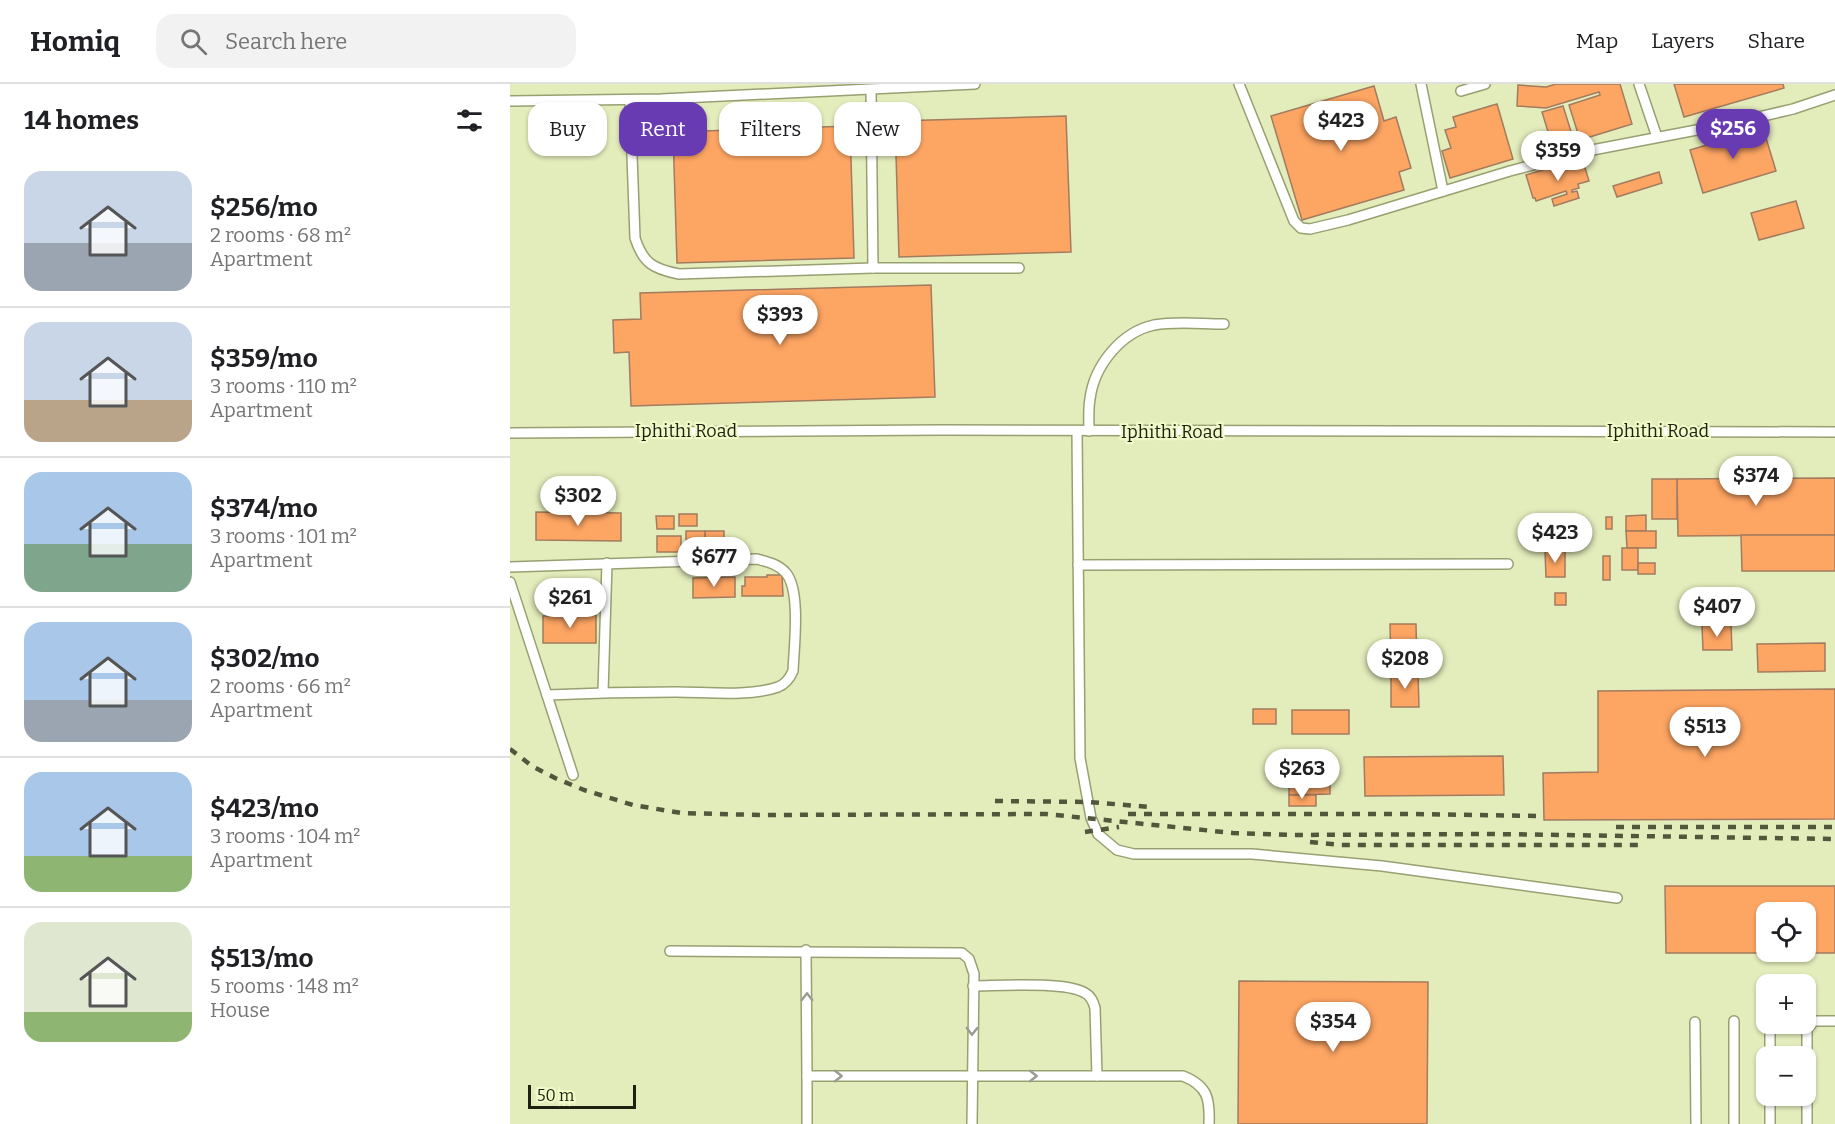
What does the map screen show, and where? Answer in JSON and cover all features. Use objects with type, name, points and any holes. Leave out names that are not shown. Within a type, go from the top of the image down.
[{"type":"lane","points":[[510,101],[630,100],[975,84]]},
{"type":"lane","points":[[1239,84],[1286,206],[1294,221],[1301,228],[1310,229],[1582,152],[1783,111],[1835,95]]},
{"type":"lane","points":[[1421,84],[1443,191]]},
{"type":"lane","points":[[1461,91],[1485,84]]},
{"type":"lane","points":[[1639,84],[1657,137]]},
{"type":"lane","points":[[871,90],[873,268]]},
{"type":"lane","points":[[630,100],[635,238],[639,251],[647,262],[665,272],[679,274],[873,268],[1019,268]]},
{"type":"lane","points":[[1089,431],[1089,400],[1093,385],[1103,364],[1116,347],[1139,330],[1152,326],[1176,323],[1224,324]]},
{"type":"lane","name":"Iphithi Road","points":[[510,433],[930,430],[1835,432]]},
{"type":"lane","points":[[1077,431],[1080,758],[1091,818],[1098,834],[1117,850],[1134,854],[1252,854],[1370,865],[1617,898]]},
{"type":"lane","points":[[510,567],[757,559],[779,566],[789,576],[794,594],[794,671],[782,685],[726,693],[603,692],[547,695]]},
{"type":"lane","points":[[603,692],[607,563]]},
{"type":"lane","points":[[1078,565],[1508,564]]},
{"type":"lane","points":[[510,582],[573,775]]},
{"type":"lane","points":[[670,951],[806,950],[962,953],[969,959],[973,968],[972,1124]]},
{"type":"lane","points":[[806,950],[807,1124]]},
{"type":"lane","points":[[973,986],[1057,986],[1076,989],[1092,998],[1095,1008],[1097,1076]]},
{"type":"lane","points":[[1734,1021],[1734,1124]]},
{"type":"lane","points":[[1807,1124],[1808,1029],[1814,1021],[1835,1021]]},
{"type":"lane","points":[[1695,1022],[1696,1124]]},
{"type":"lane","points":[[807,1076],[1183,1076],[1194,1080],[1205,1092],[1209,1101],[1209,1124]]},
{"type":"lane","points":[[1770,1106],[1770,1124]]},
{"type":"building","points":[[1556,84],[1620,84],[1632,124],[1580,140],[1569,105],[1600,95],[1599,92],[1546,108],[1517,106],[1518,85],[1546,87]]},
{"type":"building","points":[[1674,84],[1783,84],[1784,88],[1684,117]]},
{"type":"building","points":[[1374,86],[1384,121],[1396,117],[1411,168],[1399,172],[1404,190],[1302,220],[1271,116]]},
{"type":"building","points":[[1497,104],[1513,159],[1450,178],[1442,151],[1451,148],[1445,130],[1456,127],[1453,117]]},
{"type":"building","points":[[1563,106],[1574,141],[1553,148],[1542,112]]},
{"type":"building","points":[[1066,116],[1071,252],[899,257],[896,156],[921,156],[921,120]]},
{"type":"building","points":[[822,127],[834,127],[834,156],[851,156],[854,258],[677,263],[674,156],[707,156],[707,131],[719,130],[719,156],[822,156]]},
{"type":"building","points":[[1763,128],[1776,171],[1703,193],[1690,150]]},
{"type":"building","points":[[1582,158],[1589,181],[1578,184],[1579,188],[1572,190],[1572,192],[1577,191],[1579,198],[1554,206],[1552,199],[1567,194],[1566,191],[1536,201],[1533,198],[1526,175]]},
{"type":"building","points":[[1659,172],[1662,183],[1617,197],[1613,186]]},
{"type":"building","points":[[1796,201],[1804,228],[1759,240],[1751,213]]},
{"type":"building","points":[[931,285],[935,397],[631,406],[629,352],[614,353],[613,320],[641,319],[640,293]]},
{"type":"building","points":[[1835,478],[1835,535],[1678,536],[1677,479]]},
{"type":"building","points":[[1652,479],[1677,479],[1677,519],[1652,519]]},
{"type":"building","points":[[536,512],[621,513],[621,541],[536,540]]},
{"type":"building","points":[[679,514],[697,514],[697,526],[679,526]]},
{"type":"building","points":[[1646,515],[1646,531],[1626,531],[1626,516]]},
{"type":"building","points":[[656,516],[674,516],[674,529],[657,529]]},
{"type":"building","points":[[1606,517],[1612,517],[1612,529],[1606,529]]},
{"type":"building","points":[[686,531],[705,531],[706,551],[686,551]]},
{"type":"building","points":[[705,531],[724,531],[724,551],[706,551]]},
{"type":"building","points":[[1626,531],[1656,531],[1656,548],[1627,548]]},
{"type":"building","points":[[1741,535],[1835,535],[1835,571],[1742,571]]},
{"type":"building","points":[[657,536],[681,536],[681,552],[657,552]]},
{"type":"building","points":[[1622,548],[1638,548],[1638,570],[1622,570]]},
{"type":"building","points":[[1545,551],[1565,551],[1565,577],[1546,577]]},
{"type":"building","points":[[1603,556],[1610,556],[1610,580],[1603,580]]},
{"type":"building","points":[[1638,563],[1655,563],[1655,574],[1638,574]]},
{"type":"building","points":[[767,575],[782,575],[783,596],[742,596],[745,577],[767,577]]},
{"type":"building","points":[[735,577],[735,597],[693,598],[693,578]]},
{"type":"building","points":[[1555,593],[1566,593],[1566,605],[1555,605]]},
{"type":"building","points":[[596,615],[596,643],[543,643],[543,616]]},
{"type":"building","points":[[1390,624],[1416,624],[1417,667],[1391,668]]},
{"type":"building","points":[[1702,625],[1731,625],[1732,650],[1703,650]]},
{"type":"building","points":[[1825,643],[1825,671],[1758,672],[1757,644]]},
{"type":"building","points":[[1391,673],[1418,673],[1419,707],[1391,707]]},
{"type":"building","points":[[1835,689],[1835,819],[1544,820],[1543,773],[1598,772],[1598,691]]},
{"type":"building","points":[[1253,709],[1276,709],[1276,724],[1253,724]]},
{"type":"building","points":[[1292,710],[1349,710],[1349,734],[1292,734]]},
{"type":"building","points":[[1503,756],[1504,795],[1365,796],[1364,757]]},
{"type":"building","points":[[1289,777],[1330,777],[1330,794],[1289,795]]},
{"type":"building","points":[[1289,795],[1316,795],[1316,806],[1289,806]]},
{"type":"building","points":[[1665,886],[1835,886],[1835,953],[1816,953],[1816,902],[1756,902],[1756,953],[1666,953]]},
{"type":"building","points":[[1239,981],[1428,982],[1427,1124],[1238,1124]]},
{"type":"railway","points":[[510,749],[532,766],[584,790],[633,805],[681,813],[1046,814],[1233,833],[1292,835],[1494,834],[1835,839]]},
{"type":"railway","points":[[995,801],[1089,802],[1150,807]]},
{"type":"railway","points":[[1128,814],[1539,816]]},
{"type":"railway","points":[[1085,832],[1119,827]]},
{"type":"railway","points":[[1616,827],[1835,827]]},
{"type":"railway","points":[[1310,842],[1341,845],[1640,845]]}]
